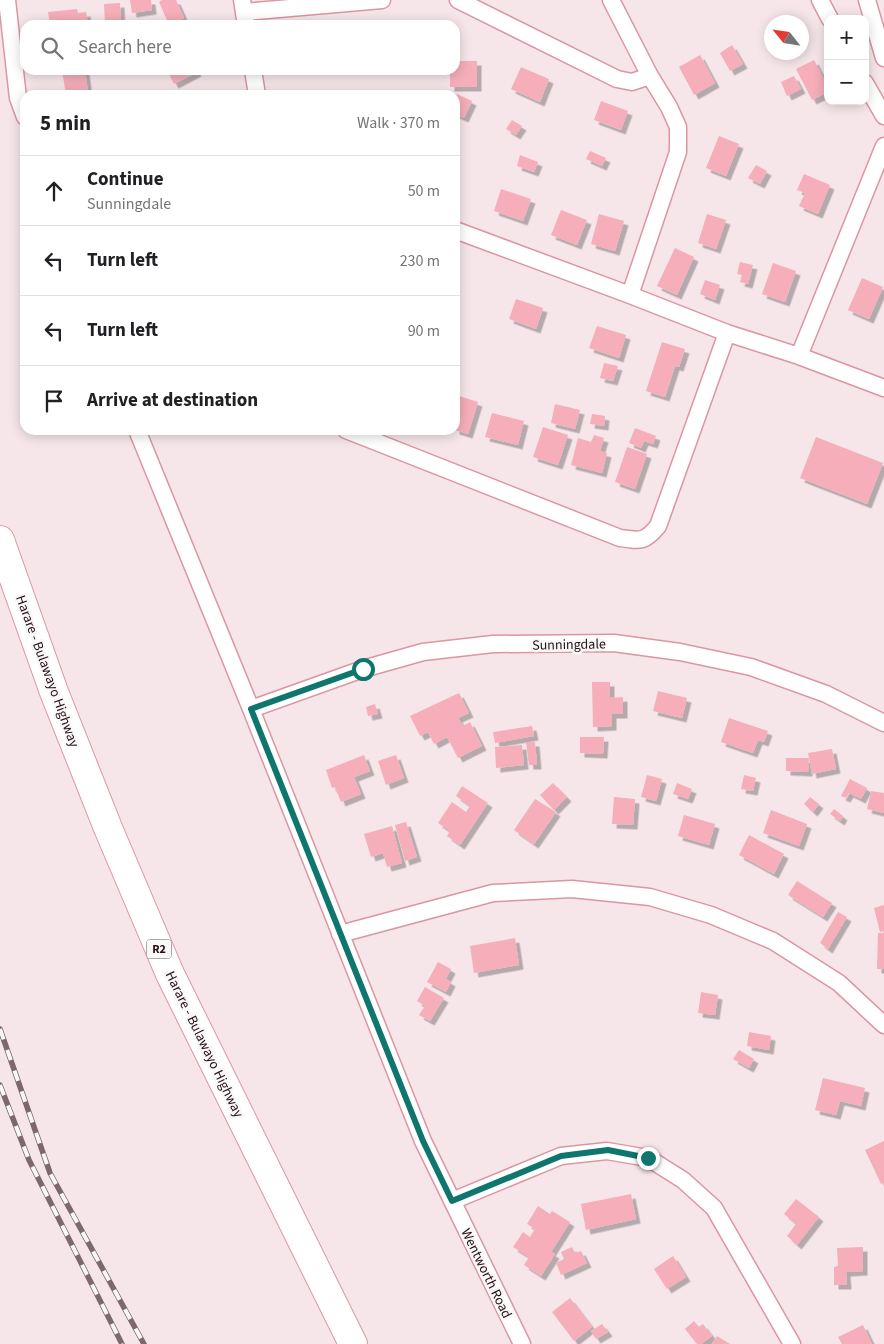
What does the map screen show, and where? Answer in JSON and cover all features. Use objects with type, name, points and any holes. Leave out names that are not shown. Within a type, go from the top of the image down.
[{"type":"highway","name":"Harare - Bulawayo Highway","points":[[0,540],[58,701],[108,828],[170,974],[353,1344]]},
{"type":"street","points":[[7,0],[20,103]]},
{"type":"street","points":[[244,12],[382,0]]},
{"type":"street","points":[[458,0],[617,79],[632,82],[650,76]]},
{"type":"street","points":[[611,0],[678,127],[678,152],[630,295]]},
{"type":"street","points":[[820,0],[828,15]]},
{"type":"street","points":[[867,0],[884,58]]},
{"type":"street","points":[[254,75],[256,90]]},
{"type":"street","points":[[869,90],[884,116]]},
{"type":"street","points":[[799,356],[884,146]]},
{"type":"street","points":[[460,232],[727,333],[799,356],[884,388]]},
{"type":"street","points":[[359,435],[620,538],[637,541],[649,537],[658,526],[727,333]]},
{"type":"street","name":"Wentworth Road","points":[[139,435],[251,709],[423,1141],[522,1344]]},
{"type":"street","name":"Sunningdale","points":[[251,709],[363,669],[423,652],[493,644],[614,643],[680,652],[751,667],[826,694],[884,722]]},
{"type":"street","points":[[340,934],[493,893],[572,889],[650,897],[711,915],[773,941],[839,983],[884,1025]]},
{"type":"street","points":[[452,1201],[561,1156],[608,1150],[648,1158],[683,1180],[714,1208],[792,1344]]},
{"type":"building","points":[[130,0],[151,0],[152,10],[132,13]]},
{"type":"building","points":[[162,0],[176,0],[184,18],[167,20],[159,2]]},
{"type":"building","points":[[120,3],[121,20],[105,20],[104,4]]},
{"type":"building","points":[[77,9],[78,13],[86,12],[87,20],[49,20],[48,12]]},
{"type":"building","points":[[732,45],[743,64],[730,71],[720,53]]},
{"type":"building","points":[[700,55],[715,83],[694,95],[679,67]]},
{"type":"building","points":[[814,60],[824,79],[824,94],[812,100],[796,69]]},
{"type":"building","points":[[460,61],[477,61],[477,87],[450,87],[450,75],[460,75]]},
{"type":"building","points":[[521,67],[549,79],[540,102],[511,89]]},
{"type":"building","points":[[63,75],[86,75],[88,90],[65,90]]},
{"type":"building","points":[[170,75],[191,75],[174,84]]},
{"type":"building","points":[[794,76],[801,89],[787,96],[781,82]]},
{"type":"building","points":[[460,95],[472,101],[464,118],[460,116]]},
{"type":"building","points":[[601,101],[628,111],[621,130],[594,120]]},
{"type":"building","points":[[512,120],[522,126],[516,135],[506,129]]},
{"type":"building","points":[[719,136],[739,144],[726,176],[706,168]]},
{"type":"building","points":[[590,151],[606,158],[602,166],[586,159]]},
{"type":"building","points":[[520,155],[538,162],[534,172],[517,166]]},
{"type":"building","points":[[756,165],[767,171],[760,184],[748,178]]},
{"type":"building","points":[[804,174],[830,185],[818,214],[799,206],[805,193],[797,190]]},
{"type":"building","points":[[501,189],[531,199],[523,221],[494,211]]},
{"type":"building","points":[[561,210],[587,220],[577,245],[551,235]]},
{"type":"building","points":[[599,214],[624,221],[615,251],[591,244]]},
{"type":"building","points":[[707,214],[726,220],[716,249],[698,243]]},
{"type":"building","points":[[675,248],[694,257],[677,295],[657,286]]},
{"type":"building","points":[[740,262],[753,265],[748,284],[740,282],[742,275],[737,274]]},
{"type":"building","points":[[773,263],[796,271],[785,302],[762,294]]},
{"type":"building","points":[[862,278],[883,287],[869,319],[848,310]]},
{"type":"building","points":[[705,280],[720,285],[715,300],[700,294]]},
{"type":"building","points":[[516,299],[543,308],[536,329],[509,319]]},
{"type":"building","points":[[597,326],[626,335],[619,358],[589,348]]},
{"type":"building","points":[[662,342],[685,349],[679,367],[675,366],[665,397],[646,391]]},
{"type":"building","points":[[604,363],[618,366],[613,381],[600,378]]},
{"type":"building","points":[[460,396],[478,402],[468,434],[460,432]]},
{"type":"building","points":[[555,404],[580,410],[575,429],[551,423]]},
{"type":"building","points":[[492,413],[524,421],[518,445],[485,437]]},
{"type":"building","points":[[592,414],[605,416],[604,426],[590,424]]},
{"type":"building","points":[[543,427],[568,435],[558,465],[533,457]]},
{"type":"building","points":[[635,428],[656,436],[653,444],[644,441],[641,448],[629,443]]},
{"type":"building","points":[[594,435],[604,438],[600,451],[607,453],[602,473],[571,465],[578,438],[591,442]]},
{"type":"building","points":[[816,437],[883,463],[867,504],[800,478]]},
{"type":"building","points":[[627,447],[647,454],[635,489],[615,482]]},
{"type":"building","points":[[592,682],[610,682],[610,698],[623,697],[623,714],[612,714],[612,726],[593,727]]},
{"type":"building","points":[[658,691],[687,698],[682,718],[653,711]]},
{"type":"building","points":[[459,693],[469,713],[458,718],[463,726],[470,722],[482,746],[458,758],[447,737],[434,744],[428,732],[420,736],[410,716]]},
{"type":"building","points":[[375,704],[378,714],[368,716],[366,707]]},
{"type":"building","points":[[729,718],[768,731],[764,742],[758,740],[753,753],[721,742]]},
{"type":"building","points":[[532,726],[534,736],[495,743],[493,732]]},
{"type":"building","points":[[580,737],[604,737],[603,754],[580,753]]},
{"type":"building","points":[[526,742],[535,742],[537,765],[529,765]]},
{"type":"building","points":[[522,745],[524,765],[496,768],[495,747]]},
{"type":"building","points":[[832,749],[836,769],[812,774],[808,753]]},
{"type":"building","points":[[364,755],[370,771],[354,777],[361,794],[341,802],[335,787],[332,788],[326,770]]},
{"type":"building","points":[[396,755],[404,778],[386,785],[378,761]]},
{"type":"building","points":[[786,758],[809,758],[808,772],[786,771]]},
{"type":"building","points":[[647,775],[662,779],[656,801],[641,797]]},
{"type":"building","points":[[744,775],[756,778],[753,791],[741,789]]},
{"type":"building","points":[[850,779],[867,788],[861,799],[849,793],[846,798],[841,796]]},
{"type":"building","points":[[553,783],[567,797],[554,810],[540,795]]},
{"type":"building","points":[[677,783],[692,789],[688,799],[673,794]]},
{"type":"building","points":[[462,786],[488,803],[460,845],[447,836],[450,831],[438,823],[452,802],[466,812],[470,806],[456,796]]},
{"type":"building","points":[[871,791],[884,793],[884,813],[867,809]]},
{"type":"building","points":[[614,797],[635,799],[633,825],[612,824]]},
{"type":"building","points":[[810,797],[819,804],[813,812],[804,804]]},
{"type":"building","points":[[535,799],[556,812],[534,844],[514,830]]},
{"type":"building","points":[[834,809],[843,816],[840,821],[830,814]]},
{"type":"building","points":[[771,810],[807,824],[799,846],[763,833]]},
{"type":"building","points":[[684,815],[715,824],[709,845],[678,836]]},
{"type":"building","points":[[406,822],[417,857],[405,861],[395,825]]},
{"type":"building","points":[[392,826],[402,863],[387,867],[383,853],[371,857],[364,834]]},
{"type":"building","points":[[749,835],[784,854],[774,874],[739,855]]},
{"type":"building","points":[[797,881],[832,903],[823,917],[788,895]]},
{"type":"building","points":[[884,905],[884,931],[880,932],[874,908]]},
{"type":"building","points":[[838,912],[847,917],[828,949],[820,943]]},
{"type":"building","points":[[878,933],[884,933],[884,969],[877,969]]},
{"type":"building","points":[[515,938],[519,965],[474,973],[470,946]]},
{"type":"building","points":[[438,962],[451,969],[446,979],[451,982],[446,992],[427,982]]},
{"type":"building","points":[[425,987],[444,998],[430,1021],[419,1015],[425,1006],[417,1001]]},
{"type":"building","points":[[701,992],[718,995],[715,1015],[698,1013]]},
{"type":"building","points":[[749,1032],[771,1036],[769,1050],[747,1046]]},
{"type":"building","points":[[739,1050],[754,1059],[749,1068],[733,1059]]},
{"type":"building","points":[[823,1078],[865,1088],[861,1106],[840,1101],[836,1115],[815,1110]]},
{"type":"building","points":[[884,1141],[884,1183],[881,1184],[865,1150]]},
{"type":"building","points":[[631,1194],[636,1219],[586,1230],[581,1204]]},
{"type":"building","points":[[796,1199],[819,1217],[797,1245],[787,1236],[796,1224],[784,1214]]},
{"type":"building","points":[[538,1206],[550,1214],[552,1211],[570,1222],[551,1252],[555,1254],[541,1276],[524,1265],[529,1257],[513,1247],[523,1232],[530,1237],[535,1229],[527,1224]]},
{"type":"building","points":[[572,1247],[575,1253],[581,1251],[587,1263],[561,1275],[556,1263],[564,1259],[561,1252]]},
{"type":"building","points":[[863,1247],[863,1271],[846,1272],[847,1285],[834,1285],[834,1267],[838,1266],[837,1248]]},
{"type":"building","points":[[673,1256],[686,1277],[667,1289],[654,1269]]},
{"type":"building","points":[[570,1298],[592,1327],[574,1341],[552,1312]]},
{"type":"building","points":[[694,1321],[699,1327],[703,1324],[712,1336],[701,1344],[697,1344],[685,1329]]},
{"type":"building","points":[[602,1324],[608,1332],[596,1339],[591,1331]]},
{"type":"building","points":[[863,1325],[872,1344],[842,1344],[838,1337]]},
{"type":"building","points":[[717,1336],[730,1344],[712,1344]]},
{"type":"railway","points":[[0,1029],[50,1173],[144,1344]]},
{"type":"railway","points":[[0,1085],[29,1160],[122,1344]]},
{"type":"route","points":[[363,669],[251,709],[423,1141],[452,1201],[561,1156],[608,1150],[648,1158]]}]
